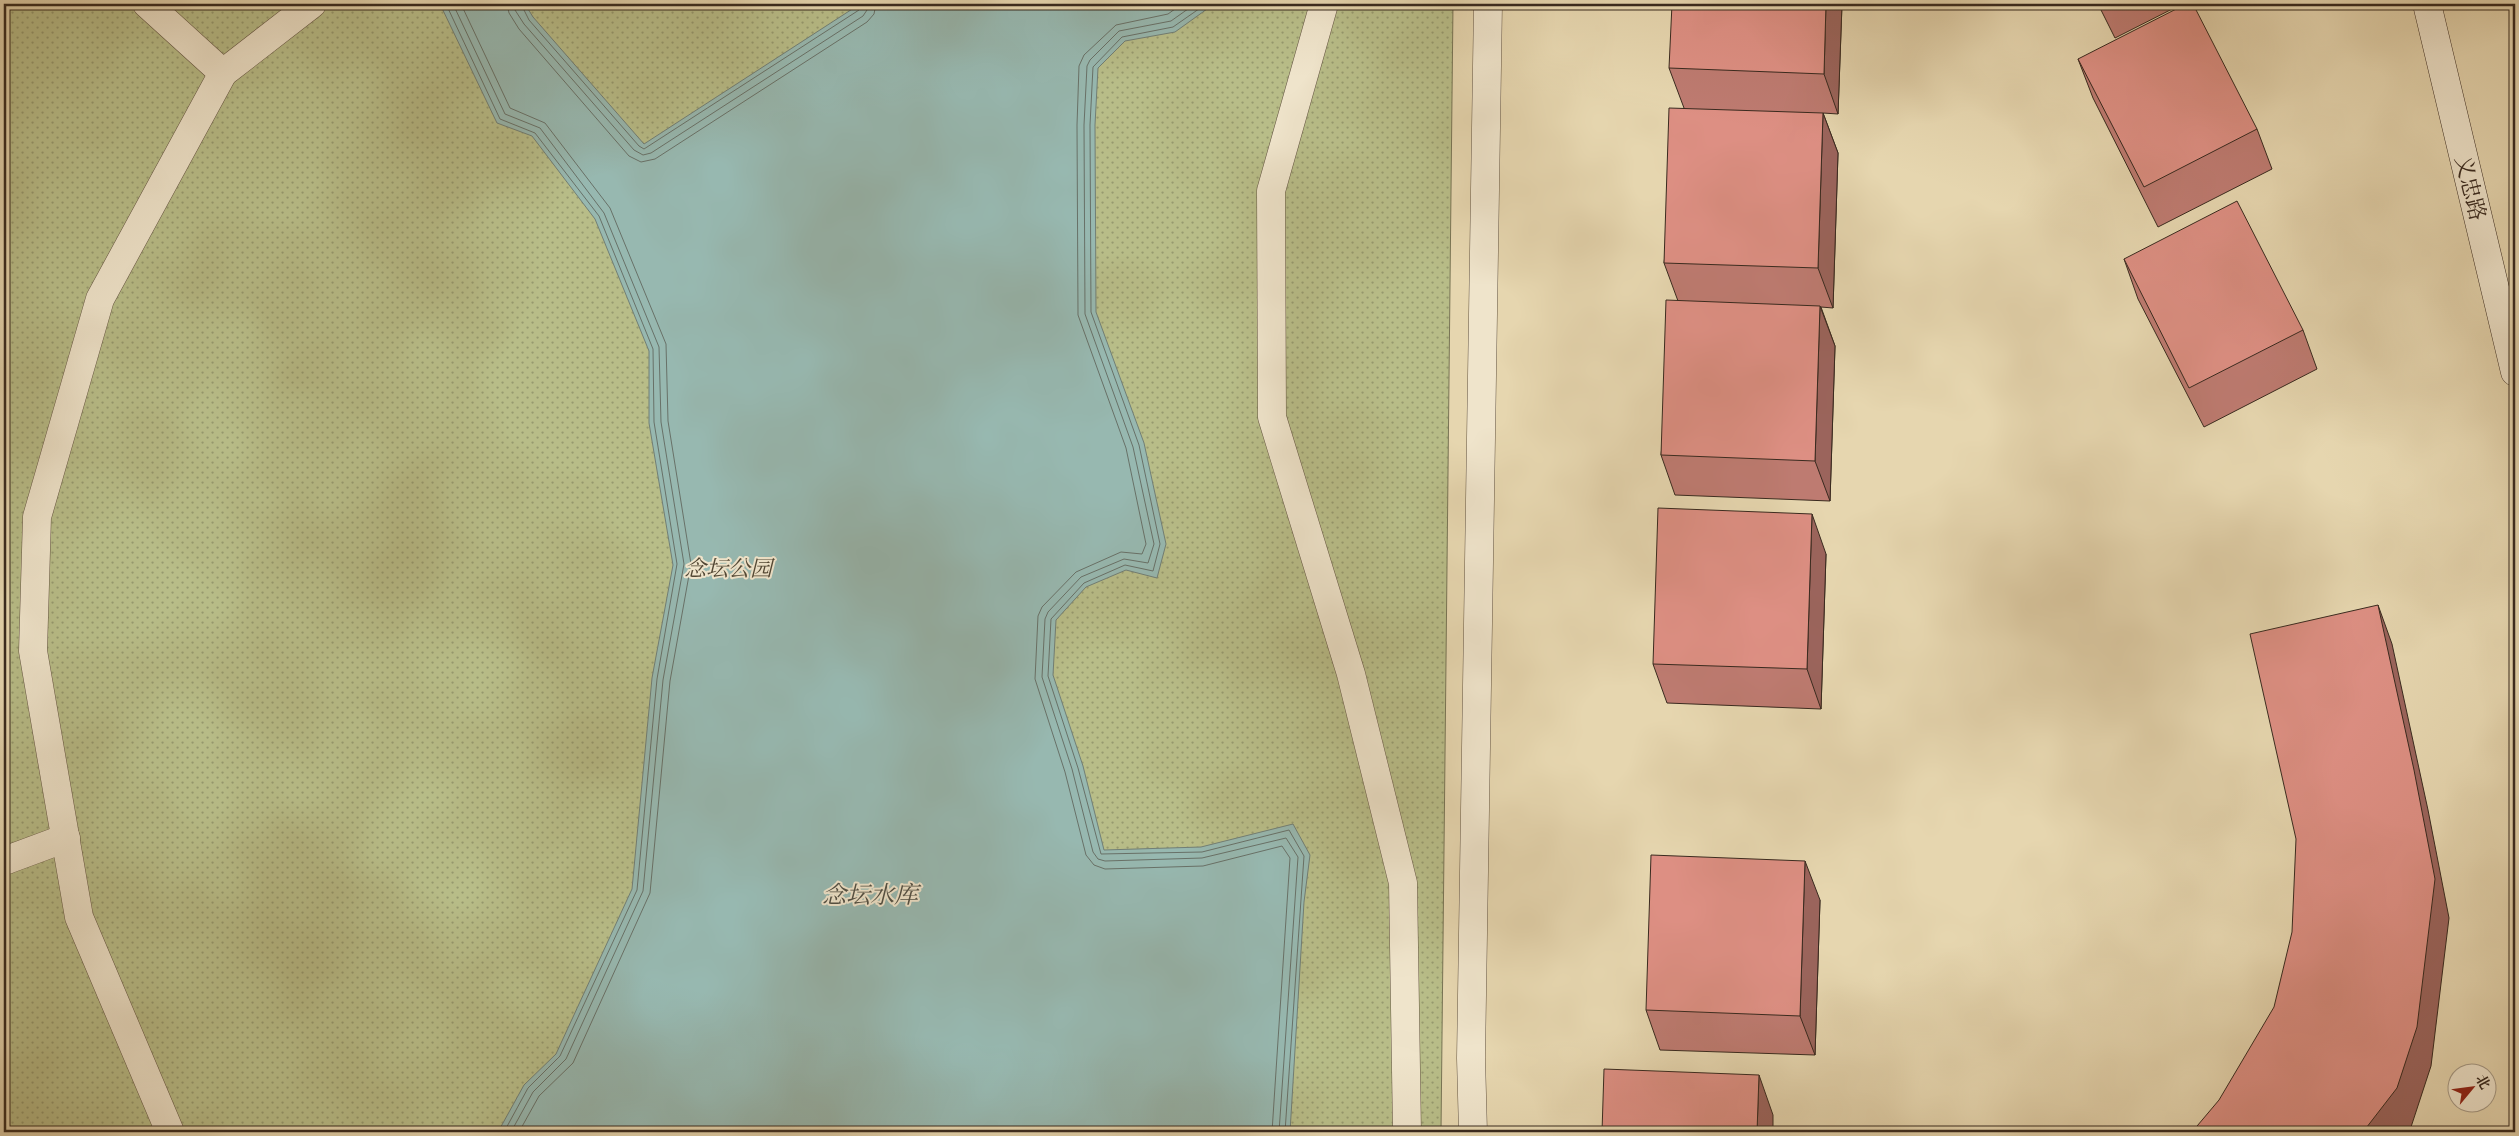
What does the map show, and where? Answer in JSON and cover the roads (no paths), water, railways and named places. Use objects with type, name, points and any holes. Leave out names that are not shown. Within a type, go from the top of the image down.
[{"type":"street","points":[[147,4],[223,73]]},
{"type":"street","points":[[170,1132],[79,917],[33,651],[37,517],[100,299],[223,73],[312,4]]},
{"type":"street","points":[[1324,4],[1271,191],[1272,417],[1351,674],[1403,883],[1407,1132]]},
{"type":"street","points":[[1473,1132],[1471,1038],[1488,4]]},
{"type":"street","name":"义忠路","points":[[2427,4],[2515,372]]},
{"type":"street","points":[[4,861],[66,838]]},
{"type":"water","name":"念坛水库","points":[[440,4],[525,4],[533,17],[644,144],[860,4],[1214,4],[1175,32],[1125,41],[1098,68],[1095,125],[1096,312],[1144,443],[1166,544],[1157,578],[1126,570],[1086,587],[1056,620],[1053,675],[1083,766],[1104,850],[1201,847],[1293,824],[1310,855],[1304,902],[1290,1132],[498,1132],[524,1085],[556,1054],[632,889],[652,678],[673,565],[649,423],[649,351],[595,219],[532,136],[497,123]]},
{"type":"park label","name":"念坛公园","points":[[728,568]]}]
